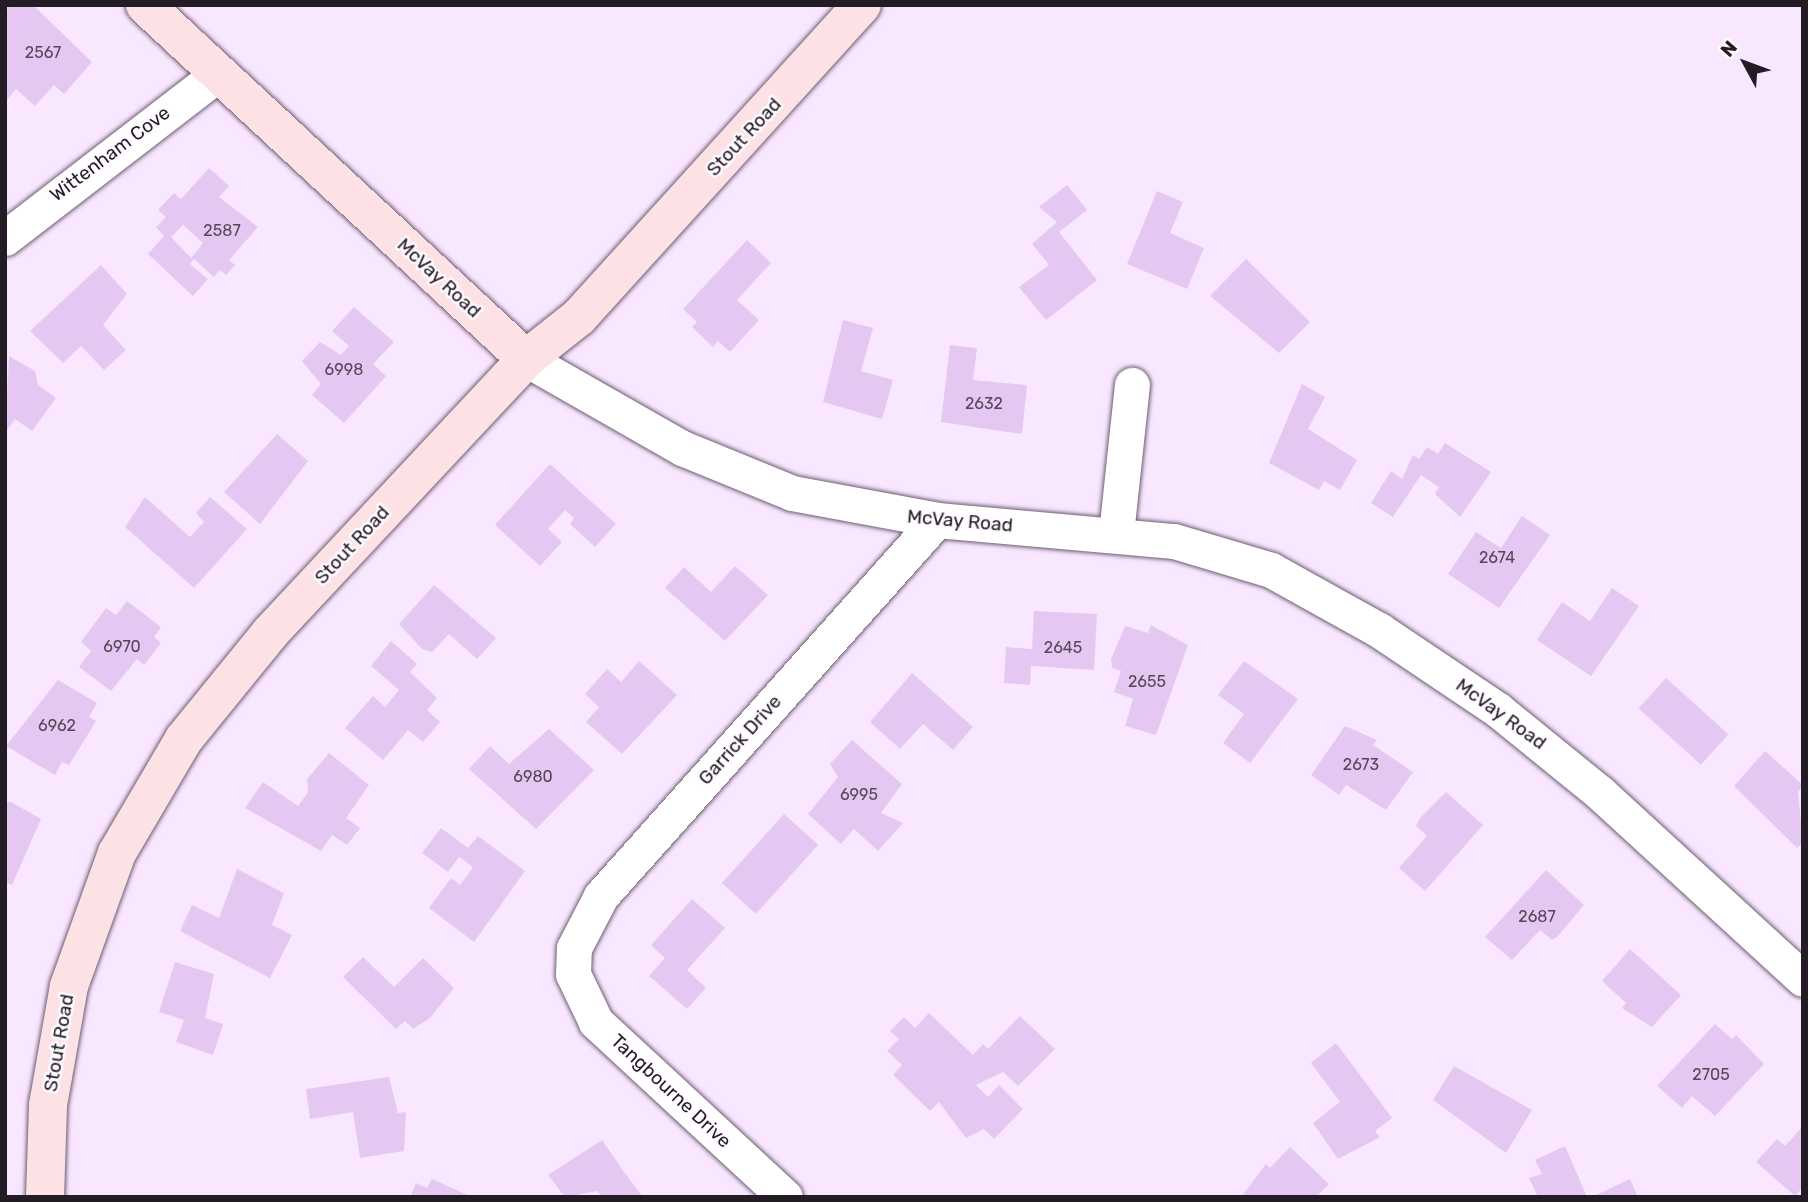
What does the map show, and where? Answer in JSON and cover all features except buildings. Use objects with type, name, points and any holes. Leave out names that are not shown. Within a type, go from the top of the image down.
[{"type":"street","name":"McVay Road","points":[[145,5],[526,359],[739,474],[804,496],[937,520],[1116,534],[1230,555],[1314,591],[1379,630],[1548,749],[1803,979]]},
{"type":"street","name":"Stout Road","points":[[45,1197],[48,1105],[69,986],[117,853],[147,795],[270,633],[526,359],[579,317],[862,5]]},
{"type":"street","name":"Wittenham Cove","points":[[5,238],[218,74]]},
{"type":"street","points":[[1116,534],[1132,385]]},
{"type":"street","name":"Garrick Drive","points":[[573,974],[574,948],[601,896],[937,520]]},
{"type":"street","name":"Tangbourne Drive","points":[[573,974],[596,1022],[785,1197]]}]
